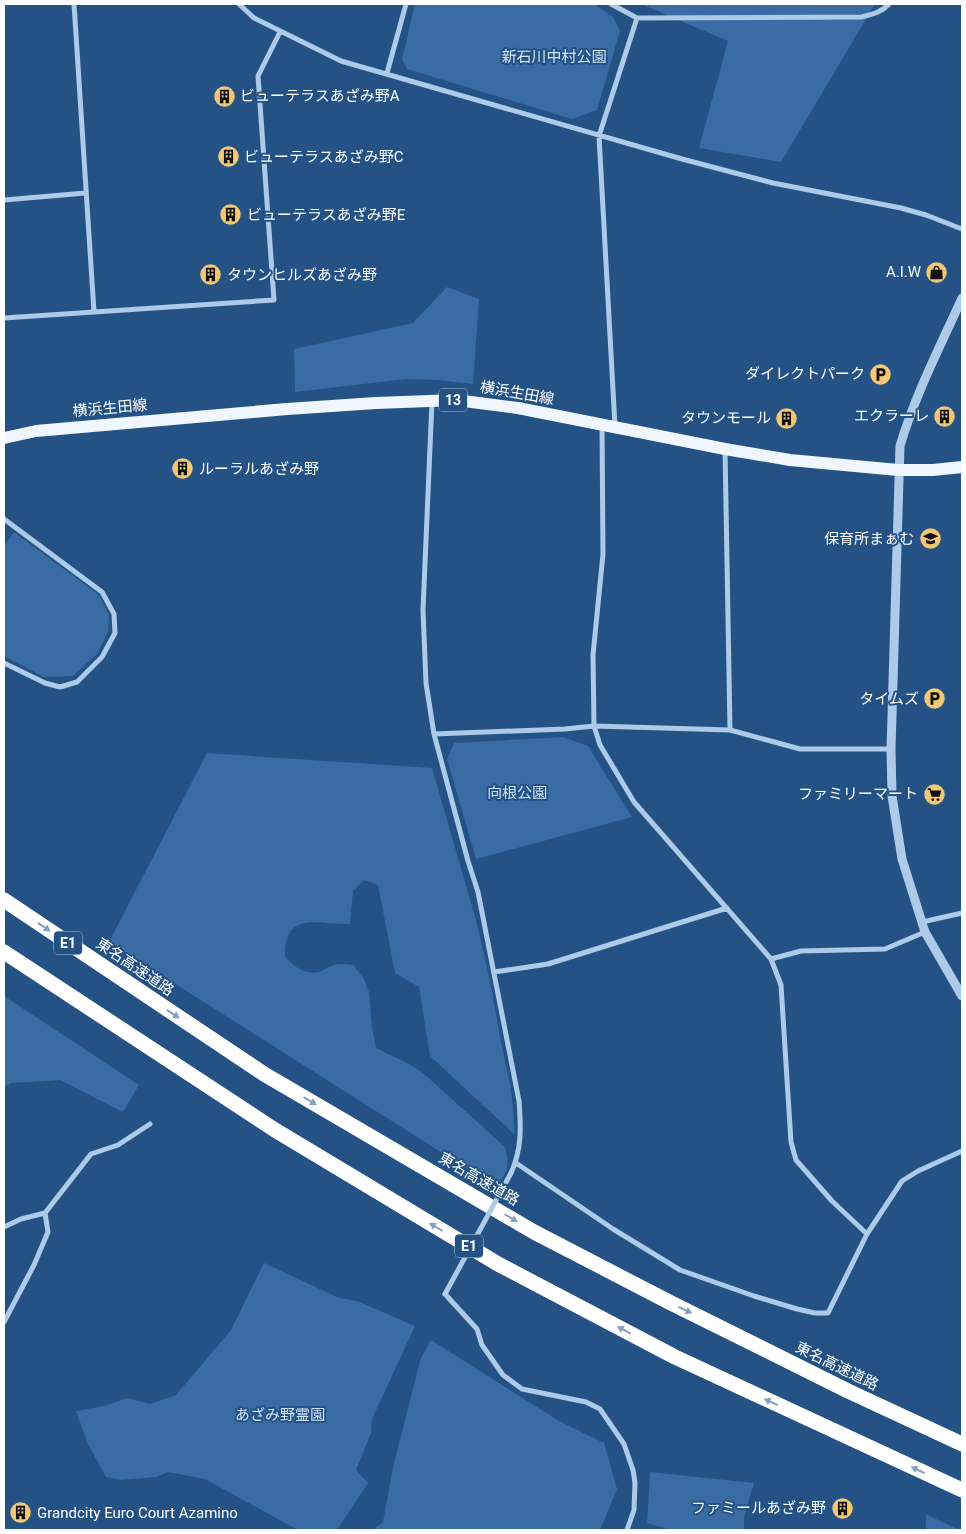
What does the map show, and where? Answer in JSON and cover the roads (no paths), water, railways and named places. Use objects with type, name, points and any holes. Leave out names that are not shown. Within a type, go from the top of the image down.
[{"type":"highway","name":"東名高速道路","points":[[4,900],[264,1074],[534,1232],[670,1303],[848,1391],[962,1444]]},
{"type":"highway","name":"E1","points":[[4,952],[275,1130],[498,1264],[675,1357],[962,1490]]},
{"type":"main road","name":"横浜生田線","points":[[4,438],[36,431],[267,410],[456,400],[497,404],[790,460],[898,470],[933,470],[962,467]]},
{"type":"street","points":[[74,4],[94,312]]},
{"type":"street","points":[[240,4],[254,18],[342,60],[682,159],[773,183],[901,208],[926,215],[962,229]]},
{"type":"street","points":[[387,73],[406,4]]},
{"type":"street","points":[[611,4],[637,18],[862,17],[875,14],[889,4]]},
{"type":"street","points":[[637,18],[599,136],[609,426],[602,554],[593,655],[594,726],[600,745],[634,802],[771,959],[781,985],[791,1142],[796,1160],[832,1202],[867,1234]]},
{"type":"street","points":[[4,318],[274,300],[258,76],[280,32]]},
{"type":"street","points":[[4,200],[86,193]]},
{"type":"street","points":[[962,298],[908,416],[900,446],[891,749],[892,796],[902,859],[926,932],[962,996]]},
{"type":"street","points":[[432,400],[423,610],[426,683],[434,734],[478,892],[519,1101],[521,1134],[516,1163],[445,1294],[477,1329],[482,1345],[503,1375],[522,1389],[586,1402],[600,1409],[624,1444],[633,1470],[635,1483],[634,1510],[627,1530]]},
{"type":"street","points":[[726,449],[730,730]]},
{"type":"street","points":[[4,519],[102,592],[114,614],[114,633],[102,657],[77,682],[60,686],[45,684],[4,663]]},
{"type":"street","points":[[434,734],[565,729],[594,726],[730,730],[800,749],[891,749]]},
{"type":"street","points":[[494,972],[548,964],[727,908]]},
{"type":"street","points":[[922,922],[962,913]]},
{"type":"street","points":[[771,959],[801,951],[885,950],[926,932]]},
{"type":"street","points":[[4,1227],[21,1219],[45,1213],[90,1154],[118,1146],[150,1124]]},
{"type":"street","points":[[516,1163],[680,1270],[754,1296],[815,1313],[828,1313],[867,1234],[902,1182],[918,1171],[962,1151]]},
{"type":"street","points":[[4,1322],[34,1265],[48,1232],[45,1213]]},
{"type":"place","name":"ビューテラスあざみ野A","points":[[224,96]]},
{"type":"place","name":"ビューテラスあざみ野C","points":[[228,157]]},
{"type":"place","name":"ビューテラスあざみ野E","points":[[231,215]]},
{"type":"place","name":"A.I.W","points":[[937,272]]},
{"type":"place","name":"タウンヒルズあざみ野","points":[[211,275]]},
{"type":"place","name":"ダイレクトパーク","points":[[881,374]]},
{"type":"place","name":"エクラーレ","points":[[945,416]]},
{"type":"place","name":"タウンモール","points":[[787,418]]},
{"type":"place","name":"ルーラルあざみ野","points":[[183,469]]},
{"type":"place","name":"保育所まぁむ","points":[[930,539]]},
{"type":"place","name":"タイムズ","points":[[935,699]]},
{"type":"place","name":"ファミリーマート","points":[[934,794]]},
{"type":"place","name":"ファミールあざみ野","points":[[842,1508]]},
{"type":"place","name":"Grandcity Euro Court Azamino","points":[[21,1513]]},
{"type":"park label","name":"新石川中村公園","points":[[554,57]]},
{"type":"park label","name":"向根公園","points":[[517,793]]},
{"type":"park label","name":"あざみ野霊園","points":[[280,1415]]}]
